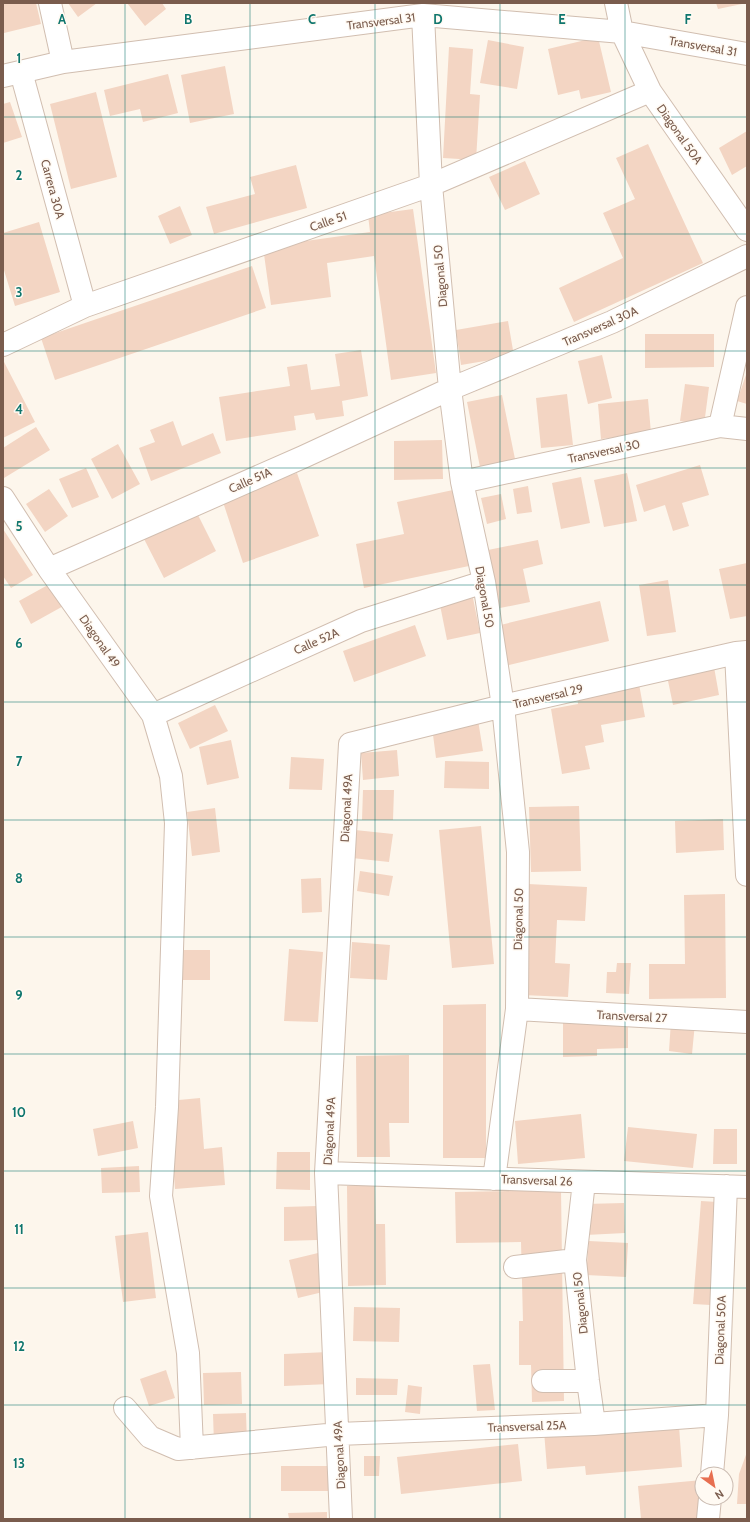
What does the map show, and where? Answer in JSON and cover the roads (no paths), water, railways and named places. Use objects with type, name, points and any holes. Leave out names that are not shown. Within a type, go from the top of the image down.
[{"type":"street","points":[[50,3],[63,62]]},
{"type":"street","name":"Diagonal 50A","points":[[616,3],[622,32],[650,91],[747,230]]},
{"type":"street","name":"Transversal 31","points":[[12,74],[63,62],[423,15],[622,32],[747,54]]},
{"type":"street","name":"Diagonal 50","points":[[423,15],[432,186],[450,389],[462,482],[484,582],[503,706],[518,852],[517,1009],[494,1179]]},
{"type":"street","name":"Carrera 30A","points":[[12,74],[85,306]]},
{"type":"street","name":"Calle 51","points":[[3,345],[85,306],[432,186],[650,91]]},
{"type":"street","name":"Transversal 30A","points":[[450,389],[612,322],[747,256]]},
{"type":"street","points":[[720,426],[747,308]]},
{"type":"street","name":"Calle 51A","points":[[49,569],[303,457],[450,389]]},
{"type":"street","name":"Transversal 30","points":[[462,482],[720,426],[747,429]]},
{"type":"street","name":"Diagonal 49","points":[[3,498],[49,569],[153,715],[171,776],[176,823],[167,1107],[161,1196],[188,1353],[192,1448]]},
{"type":"street","name":"Calle 52A","points":[[153,715],[361,621],[484,582]]},
{"type":"street","points":[[741,652],[747,875]]},
{"type":"street","name":"Transversal 29","points":[[350,744],[503,706],[741,652]]},
{"type":"street","name":"Diagonal 49A","points":[[341,1519],[326,1173],[350,744]]},
{"type":"street","name":"Transversal 27","points":[[517,1009],[747,1022]]},
{"type":"street","name":"Transversal 26","points":[[326,1173],[747,1187]]},
{"type":"street","name":"Diagonal 50","points":[[584,1182],[575,1260],[594,1424]]},
{"type":"street","name":"Diagonal 50A","points":[[713,1466],[717,1415],[726,1186]]},
{"type":"street","points":[[515,1267],[575,1260]]},
{"type":"street","points":[[543,1382],[588,1381]]},
{"type":"street","name":"Transversal 25A","points":[[125,1408],[150,1438],[178,1449],[338,1434],[594,1424],[717,1415]]},
{"type":"street","points":[[708,1519],[709,1506]]}]
